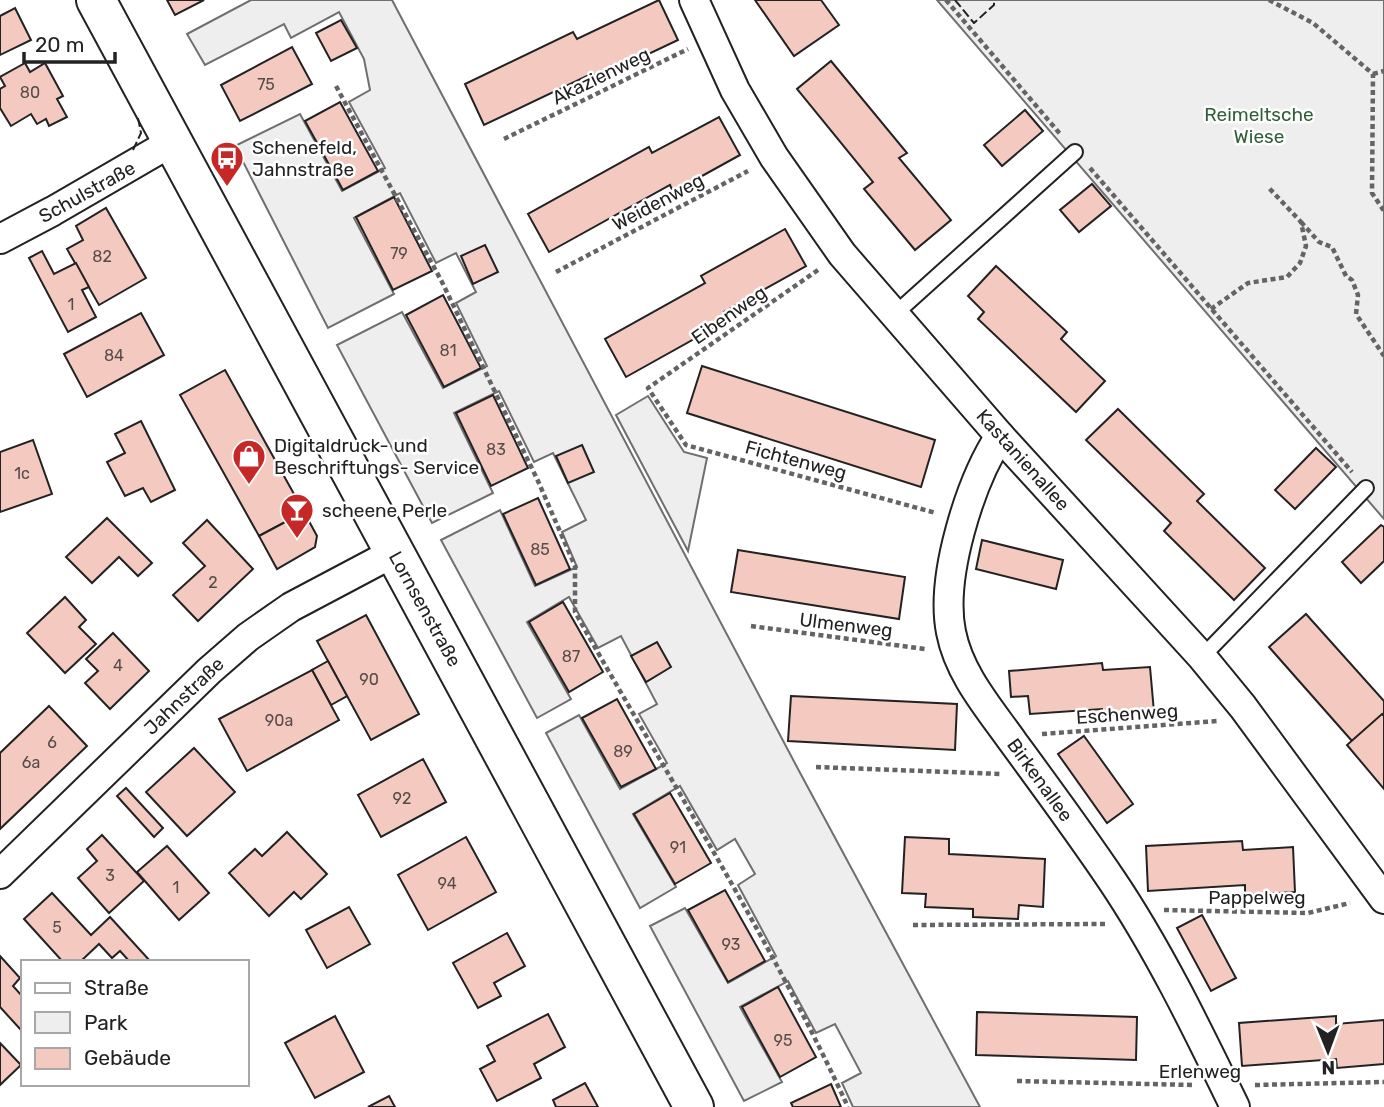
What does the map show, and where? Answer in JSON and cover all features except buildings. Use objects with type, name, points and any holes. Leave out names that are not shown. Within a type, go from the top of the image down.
[{"type":"street","name":"Lornsenstraße","points":[[96,0],[694,1107]]},
{"type":"street","name":"Kastanienallee","points":[[694,0],[735,90],[774,157],[842,254],[1000,436],[1202,657],[1243,707],[1383,898]]},
{"type":"street","name":"Schulstraße","points":[[0,239],[172,142]]},
{"type":"street","name":"Birkenallee","points":[[1000,436],[979,474],[964,521],[949,591],[950,632],[956,652],[984,703],[1135,916],[1230,1096]]},
{"type":"street","name":"Jahnstraße","points":[[0,874],[209,671],[248,637],[291,607],[393,553]]},
{"type":"lane","points":[[895,314],[1075,152]]},
{"type":"lane","points":[[1202,657],[1366,488]]},
{"type":"path","points":[[946,0],[1366,488]]},
{"type":"path","points":[[1269,0],[1313,23],[1373,74],[1373,193],[1384,211]]},
{"type":"path","name":"Akazienweg","points":[[504,139],[710,38]]},
{"type":"path","points":[[1373,74],[1384,71]]},
{"type":"path","points":[[336,86],[442,282],[538,481],[575,566],[575,612],[726,873],[848,1107]]},
{"type":"path","name":"Weidenweg","points":[[556,272],[774,157]]},
{"type":"path","points":[[1269,187],[1319,242],[1332,247],[1358,295],[1356,314],[1384,356]]},
{"type":"path","points":[[1211,309],[1248,283],[1286,277],[1300,263],[1306,246],[1301,222]]},
{"type":"path","name":"Eibenweg","points":[[648,388],[826,265]]},
{"type":"path","name":"Fichtenweg","points":[[648,388],[686,444],[964,521]]},
{"type":"path","name":"Ulmenweg","points":[[751,626],[936,651]]},
{"type":"path","name":"Eschenweg","points":[[1009,736],[1220,721],[1243,707]]},
{"type":"path","points":[[816,767],[1013,774]]},
{"type":"path","name":"Pappelweg","points":[[913,925],[1135,916],[1308,913],[1383,898]]},
{"type":"path","name":"Erlenweg","points":[[1017,1081],[1230,1096],[1384,1082]]},
{"type":"green space","points":[[251,0],[392,0],[798,769],[980,1107],[853,1107],[842,1083],[861,1073],[835,1024],[816,1033],[788,981],[740,1007],[782,1082],[744,1101],[650,926],[685,908],[728,983],[776,956],[738,885],[755,874],[735,839],[717,850],[680,786],[633,814],[676,887],[640,908],[546,733],[579,715],[620,789],[667,763],[639,714],[657,704],[621,636],[598,648],[569,597],[527,622],[571,699],[537,718],[441,540],[500,510],[535,586],[577,567],[562,532],[586,520],[553,453],[534,462],[499,391],[454,413],[493,493],[432,523],[337,345],[402,312],[443,388],[487,366],[456,303],[476,292],[456,253],[436,263],[400,193],[354,218],[394,294],[328,328],[235,146],[300,114],[342,191],[385,168],[349,102],[370,90],[364,59],[339,12],[291,38],[284,24],[205,65],[187,34]]},
{"type":"green space","name":"Reimeltsche Wiese","points":[[937,0],[1384,0],[1384,519]]},
{"type":"green space","points":[[648,396],[684,452],[707,458],[688,551],[616,415]]},
{"type":"fence","points":[[955,0],[974,23],[994,5],[994,0]]},
{"type":"fence","points":[[133,150],[141,133],[138,118]]},
{"type":"place","name":"Schenefeld, Jahnstraße","points":[[227,188]]},
{"type":"place","name":"Digitaldruck- und Beschriftungs- Service","points":[[249,486]]},
{"type":"place","name":"scheene Perle","points":[[297,540]]}]
